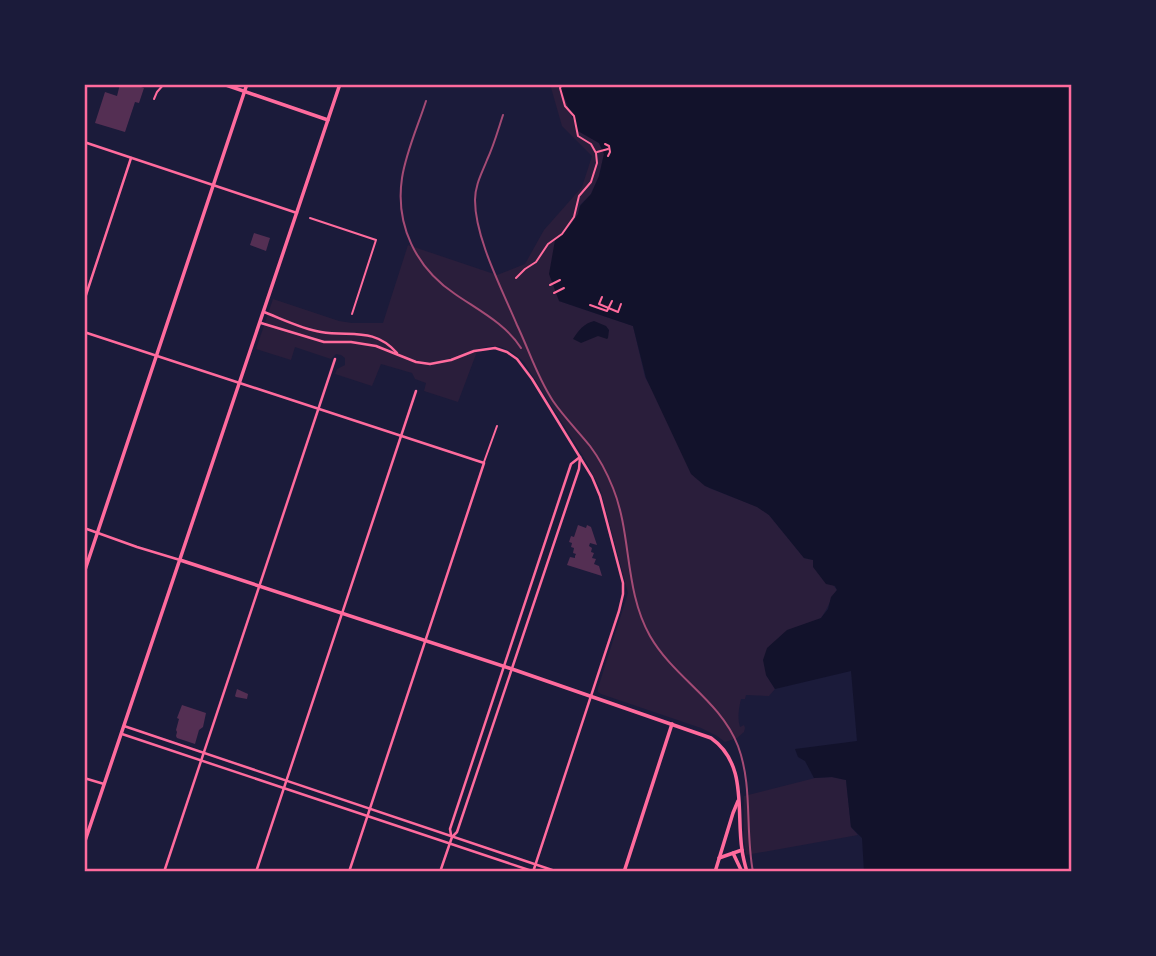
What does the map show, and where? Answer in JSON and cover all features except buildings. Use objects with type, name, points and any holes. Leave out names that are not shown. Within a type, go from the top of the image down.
[{"type":"street","points":[[223,84],[328,120]]},
{"type":"street","points":[[84,573],[247,84]]},
{"type":"street","points":[[84,844],[340,84]]},
{"type":"street","points":[[84,142],[297,213]]},
{"type":"street","points":[[84,301],[132,158]]},
{"type":"street","points":[[264,312],[319,332],[358,334],[381,339],[397,353]]},
{"type":"street","points":[[122,734],[533,872],[623,594],[623,583],[593,477],[531,379],[517,359],[507,352],[495,348],[474,351],[452,360],[430,364],[416,362],[376,346],[311,340],[261,323]]},
{"type":"street","points":[[84,332],[484,463],[349,872]]},
{"type":"street","points":[[164,872],[335,359]]},
{"type":"street","points":[[256,872],[416,391]]},
{"type":"street","points":[[452,837],[450,829],[571,464],[580,457]]},
{"type":"street","points":[[440,872],[449,844],[457,832],[512,669],[579,469],[580,457]]},
{"type":"street","points":[[84,528],[512,669],[711,738],[721,746],[732,763],[736,778],[745,872]]},
{"type":"street","points":[[624,872],[672,724]]},
{"type":"street","points":[[124,726],[558,872]]},
{"type":"street","points":[[84,778],[104,785]]},
{"type":"street","points":[[715,872],[738,801]]},
{"type":"street","points":[[719,858],[742,850]]},
{"type":"street","points":[[733,853],[745,872]]},
{"type":"lane","points":[[154,99],[163,84]]},
{"type":"lane","points":[[310,218],[376,240],[352,314]]},
{"type":"lane","points":[[484,463],[497,426]]},
{"type":"path","points":[[516,278],[536,262],[548,244],[562,234],[574,217],[579,196],[590,182],[597,163],[591,144],[578,136],[573,116],[565,106],[560,88],[562,84]]},
{"type":"path","points":[[605,144],[610,149]]},
{"type":"path","points":[[596,153],[610,149]]},
{"type":"path","points":[[608,156],[610,149]]},
{"type":"path","points":[[550,285],[560,280]]},
{"type":"path","points":[[554,293],[564,288]]},
{"type":"path","points":[[602,297],[599,304],[618,312],[621,304]]},
{"type":"path","points":[[590,305],[607,311],[612,300]]},
{"type":"shaded area","points":[[550,84],[562,84],[578,131],[599,143],[604,154],[591,194],[580,205],[578,214],[564,233],[559,301],[633,326],[645,377],[709,488],[758,507],[769,515],[804,558],[813,560],[837,590],[821,618],[766,675],[775,689],[769,696],[746,695],[745,699],[741,699],[739,720],[740,727],[744,725],[744,732],[725,742],[701,728],[598,692],[628,593],[600,488],[524,362],[508,350],[497,346],[478,349],[458,402],[424,391],[426,383],[415,379],[412,373],[381,364],[372,386],[335,374],[337,369],[345,365],[345,358],[341,355],[336,354],[331,359],[295,347],[291,360],[256,349],[273,299],[339,321],[383,323],[408,245],[497,275],[525,264],[544,230],[582,187],[592,156],[562,126]]},
{"type":"shaded area","points":[[562,84],[1072,84],[1072,872],[864,872],[862,838],[851,827],[846,780],[832,777],[814,778],[795,749],[857,741],[851,671],[775,689],[766,675],[763,660],[767,648],[787,630],[821,618],[837,590],[835,586],[826,584],[813,567],[813,560],[804,558],[769,515],[757,507],[705,486],[691,474],[646,378],[633,326],[559,301],[549,274],[555,240],[572,223],[580,206],[591,194],[604,154],[599,143],[578,131],[560,87]]},
{"type":"shaded area","points":[[594,321],[609,330],[607,339],[598,336],[581,343],[573,339],[582,328]]},
{"type":"shaded area","points":[[815,778],[846,780],[851,827],[858,835],[746,855],[744,796]]},
{"type":"railway","points":[[426,101],[402,178],[405,229],[429,272],[500,325],[521,348]]},
{"type":"railway","points":[[503,115],[475,195],[476,215],[484,247],[542,383],[557,407],[593,451],[611,482],[623,524],[636,600],[650,636],[671,664],[720,715],[738,746],[746,777],[753,872]]}]
